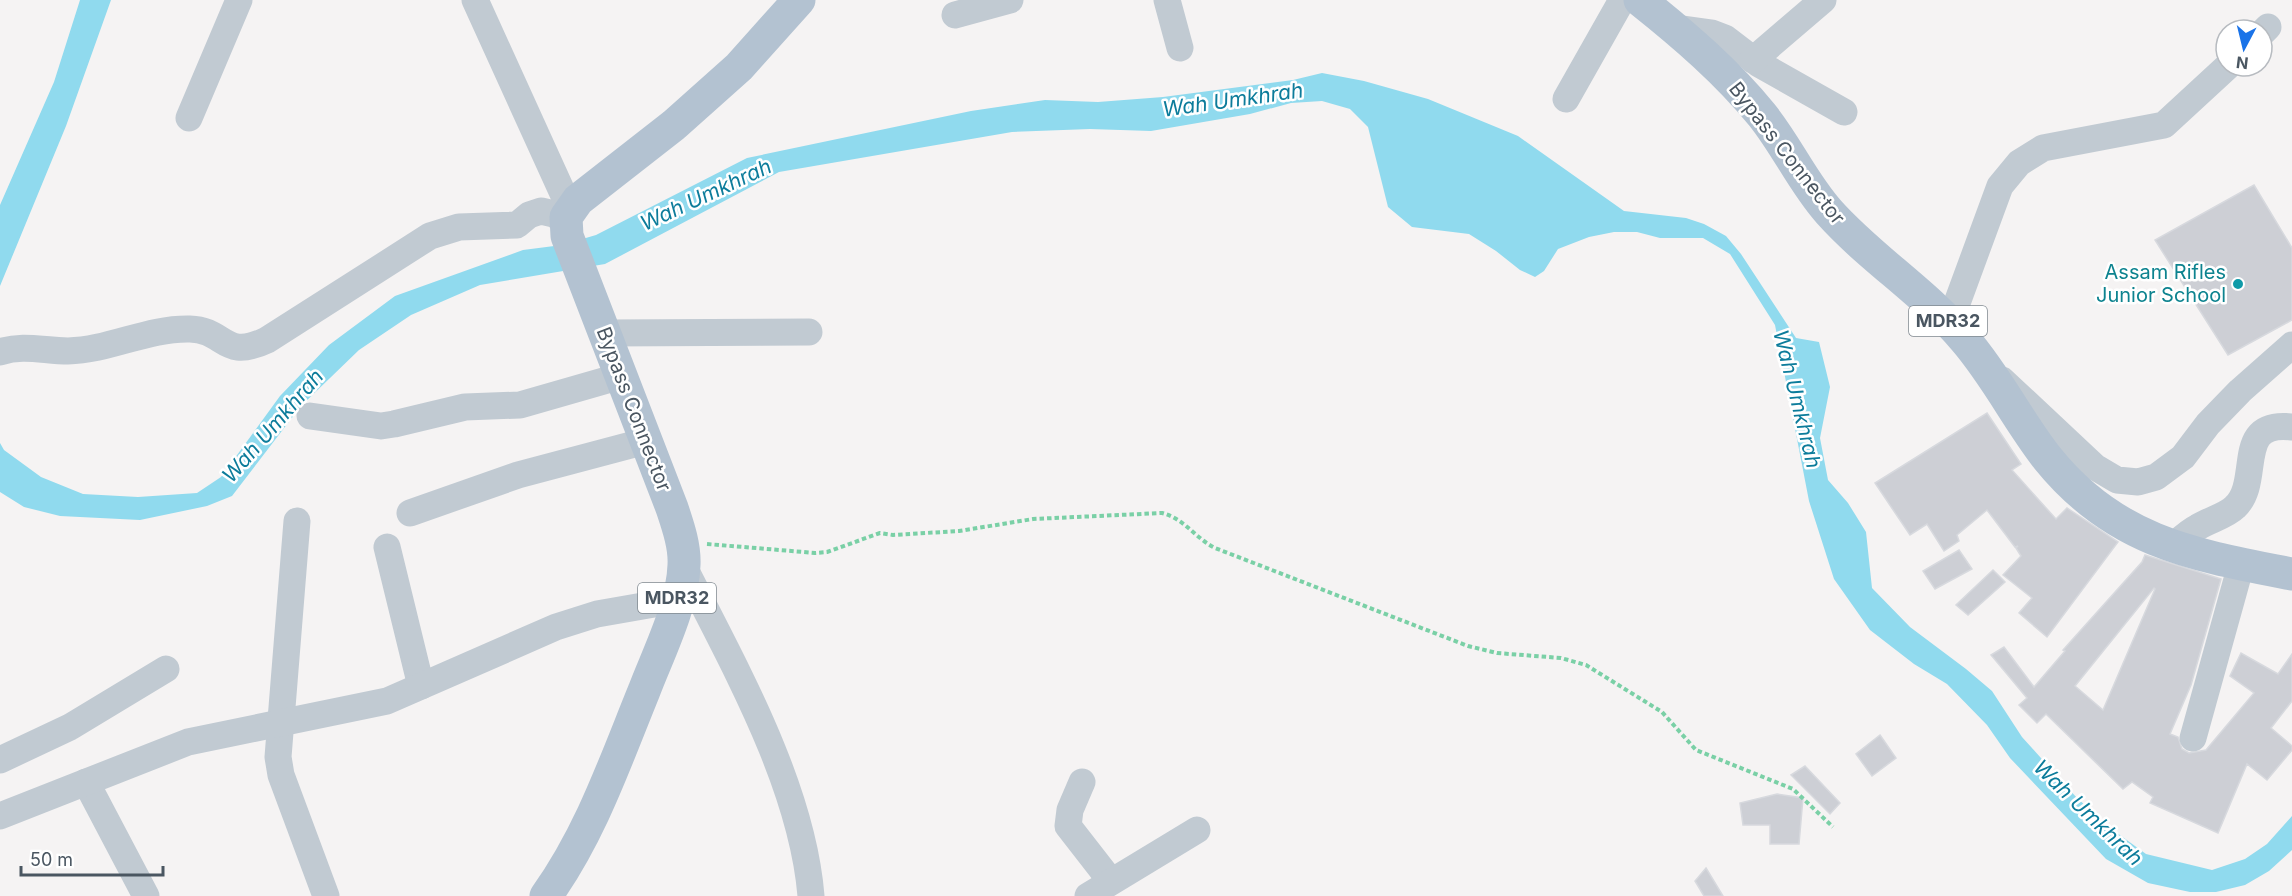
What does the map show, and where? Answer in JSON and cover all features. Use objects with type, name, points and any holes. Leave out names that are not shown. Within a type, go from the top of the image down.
[{"type":"main road","points":[[567,222],[591,187],[674,125],[739,67],[799,0]]},
{"type":"main road","name":"Bypass Connector","points":[[1640,0],[1676,28],[1736,86],[1762,115],[1831,214],[1950,322],[1986,366],[2036,443],[2063,476],[2104,511],[2140,534],[2172,547],[2241,565],[2292,574]]},
{"type":"main road","name":"Bypass Connector","points":[[567,222],[588,290],[672,508],[683,554]]},
{"type":"main road","name":"MDR32","points":[[546,896],[590,824],[659,654],[676,600],[683,554]]},
{"type":"street","points":[[189,118],[238,0]]},
{"type":"street","points":[[475,0],[567,222]]},
{"type":"street","points":[[955,15],[1010,0]]},
{"type":"street","points":[[1167,0],[1180,48]]},
{"type":"street","points":[[1566,99],[1622,0]]},
{"type":"street","points":[[1753,60],[1820,2]]},
{"type":"street","points":[[1676,28],[1712,33],[1725,38],[1753,60],[1844,112]]},
{"type":"street","points":[[1950,322],[2000,186],[2019,163],[2043,148],[2164,125],[2215,78]]},
{"type":"street","points":[[0,352],[15,347],[66,351],[93,349],[161,330],[192,329],[204,331],[233,347],[249,348],[267,340],[430,236],[459,227],[517,225],[529,215],[541,211],[554,214],[567,222]]},
{"type":"street","points":[[605,333],[809,332]]},
{"type":"street","points":[[1986,366],[2096,467],[2117,480],[2138,482],[2156,477],[2183,457],[2208,424],[2240,391],[2292,345]]},
{"type":"street","points":[[310,416],[381,426],[465,407],[520,405],[621,376]]},
{"type":"street","points":[[2172,547],[2196,527],[2235,507],[2245,492],[2251,451],[2263,431],[2271,426],[2292,427]]},
{"type":"street","points":[[410,513],[518,475],[646,441]]},
{"type":"street","points":[[297,521],[278,758],[281,775],[326,896]]},
{"type":"street","points":[[387,547],[421,686]]},
{"type":"street","points":[[683,554],[788,789],[809,869],[811,896]]},
{"type":"street","points":[[2193,738],[2241,565]]},
{"type":"street","points":[[0,816],[188,742],[387,701],[556,627],[597,614],[676,600]]},
{"type":"street","points":[[0,760],[70,727],[166,669]]},
{"type":"street","points":[[86,782],[146,896]]},
{"type":"street","points":[[1082,782],[1070,810],[1068,826],[1110,880]]},
{"type":"street","points":[[1088,896],[1110,880],[1197,830]]},
{"type":"path","points":[[683,554],[827,552],[880,533],[904,535],[959,531],[1033,519],[1162,513],[1182,520],[1199,538],[1215,548],[1475,648],[1497,653],[1561,658],[1586,665],[1662,712],[1689,744],[1705,756],[1793,789],[1833,827]]},
{"type":"water","points":[[80,0],[111,0],[66,126],[0,286],[0,205],[54,82]]},
{"type":"water","name":"Wah Umkhrah","points":[[1322,73],[1364,81],[1428,99],[1518,136],[1624,211],[1686,218],[1704,224],[1726,236],[1741,254],[1796,338],[1819,342],[1830,387],[1820,438],[1828,480],[1848,503],[1866,532],[1872,588],[1910,627],[1992,691],[2022,737],[2077,798],[2113,830],[2146,854],[2212,870],[2245,859],[2267,844],[2292,816],[2292,850],[2269,871],[2245,885],[2216,892],[2190,892],[2148,883],[2106,859],[2010,758],[1987,725],[1947,684],[1914,664],[1870,630],[1834,579],[1809,501],[1775,325],[1730,254],[1703,238],[1660,238],[1637,232],[1614,232],[1589,237],[1558,249],[1544,271],[1535,277],[1520,270],[1469,234],[1412,227],[1388,207],[1368,127],[1350,109],[1322,101],[1291,103],[1250,114],[1151,131],[1090,129],[1012,132],[779,172],[605,264],[480,285],[411,315],[359,350],[301,406],[232,496],[207,506],[140,520],[60,516],[24,507],[0,492],[0,443],[4,450],[41,477],[83,494],[138,497],[197,493],[221,477],[280,396],[329,345],[395,296],[523,250],[562,245],[596,235],[747,158],[971,111],[1045,100],[1098,102],[1163,97],[1293,80]]},
{"type":"building","name":"Assam Rifles Junior School","points":[[2254,185],[2292,248],[2292,320],[2228,355],[2155,240]]},
{"type":"building","points":[[1987,413],[2021,464],[2012,470],[2056,519],[2067,508],[2118,542],[2047,637],[2019,613],[2032,598],[2003,575],[2021,556],[2016,548],[2018,546],[2015,547],[1987,510],[1957,535],[1959,541],[1944,551],[1927,524],[1910,535],[1875,483]]},
{"type":"building","points":[[1959,550],[1972,569],[1935,589],[1923,571]]},
{"type":"building","points":[[2145,555],[2221,579],[2191,685],[2170,734],[2178,737],[2182,749],[2189,753],[2206,750],[2254,693],[2230,676],[2241,653],[2278,674],[2292,654],[2292,701],[2271,728],[2292,746],[2292,750],[2267,780],[2247,764],[2218,833],[2150,803],[2153,797],[2132,782],[2123,789],[2046,714],[2037,723],[2019,705],[2027,698],[1991,655],[2004,647],[2034,687],[2065,651],[2063,650],[2142,562]],"holes":[[[2155,589],[2103,710],[2075,686]]]},
{"type":"building","points":[[1993,570],[2005,582],[1968,615],[1956,605]]},
{"type":"building","points":[[1880,735],[1896,758],[1872,776],[1856,754]]},
{"type":"building","points":[[1805,766],[1840,803],[1830,814],[1791,775]]},
{"type":"building","points":[[1777,794],[1803,798],[1799,844],[1770,844],[1770,825],[1743,825],[1740,803]]},
{"type":"building","points":[[1706,868],[1723,896],[1704,896],[1695,881]]},
{"type":"place","name":"Assam Rifles Junior School","points":[[2238,284]]}]
